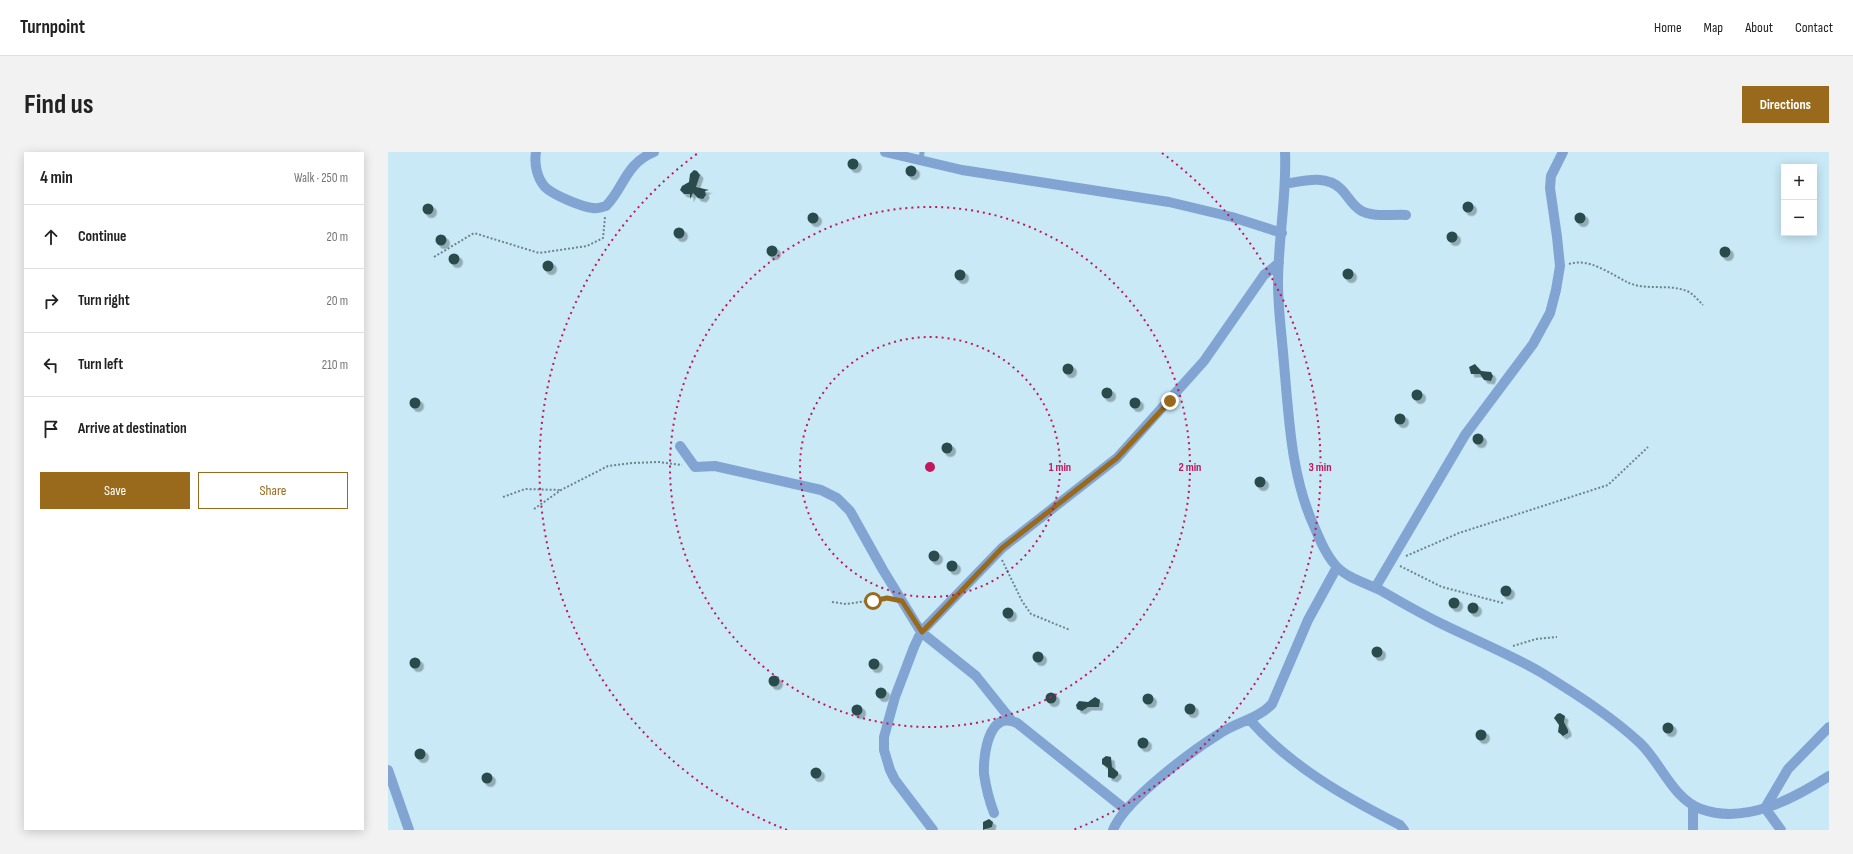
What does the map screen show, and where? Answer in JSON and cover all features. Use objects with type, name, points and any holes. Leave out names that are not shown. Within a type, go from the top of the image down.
[{"type":"street","points":[[536,152],[535,159],[538,174],[546,188],[571,201],[593,208],[606,206],[625,176],[637,162],[654,152]]},
{"type":"street","points":[[885,152],[922,157],[1040,183],[1169,202],[1232,217],[1282,233]]},
{"type":"street","points":[[1285,152],[1282,233],[1278,285],[1282,343],[1295,464],[1311,519],[1329,556],[1337,567],[1351,576],[1437,621],[1504,653],[1540,673],[1619,725],[1642,745],[1681,795],[1693,805],[1712,812],[1730,814],[1765,808],[1812,787],[1829,776]]},
{"type":"street","points":[[1375,588],[1392,562],[1465,435],[1533,344],[1550,313],[1560,266],[1558,237],[1550,188],[1551,176],[1563,152]]},
{"type":"street","points":[[1284,184],[1323,180],[1330,182],[1342,190],[1360,211],[1370,214],[1406,215]]},
{"type":"street","points":[[933,830],[895,780],[890,770],[884,750],[884,737],[895,697],[914,648],[922,632],[998,552],[1117,458],[1204,361],[1260,280],[1279,263]]},
{"type":"street","points":[[680,446],[695,467],[715,466],[820,490],[837,498],[850,511],[902,601],[922,632],[976,676],[1012,721],[1126,810]]},
{"type":"street","points":[[1113,830],[1126,810],[1151,785],[1223,732],[1267,709],[1272,704],[1308,620],[1337,567]]},
{"type":"street","points":[[1249,719],[1264,737],[1295,763],[1356,803],[1400,825],[1404,830]]},
{"type":"street","points":[[994,813],[988,798],[985,783],[984,759],[988,743],[995,726],[1002,720],[1012,721]]},
{"type":"street","points":[[1765,808],[1788,769],[1829,727]]},
{"type":"street","points":[[388,770],[409,830]]},
{"type":"street","points":[[1693,805],[1693,830]]},
{"type":"street","points":[[1765,808],[1781,830]]},
{"type":"path","points":[[434,257],[474,233],[539,253],[587,246],[603,238],[606,206]]},
{"type":"path","points":[[1560,266],[1574,262],[1612,273],[1629,283],[1648,288],[1676,288],[1691,293],[1702,305]]},
{"type":"path","points":[[1392,562],[1458,534],[1608,485],[1648,447]]},
{"type":"path","points":[[534,508],[561,490],[608,466],[659,462],[695,467]]},
{"type":"path","points":[[503,497],[524,489],[561,490]]},
{"type":"path","points":[[998,552],[1022,601],[1031,614],[1070,630]]},
{"type":"path","points":[[1392,562],[1442,587],[1502,603]]},
{"type":"path","points":[[832,602],[846,604],[887,598],[902,601]]},
{"type":"path","points":[[1504,653],[1516,644],[1536,639],[1557,637]]},
{"type":"building","points":[[851,159],[855,159],[857,160],[857,168],[851,169],[848,166],[848,162]]},
{"type":"building","points":[[909,166],[913,166],[915,167],[915,175],[909,176],[906,173],[906,169]]},
{"type":"building","points":[[694,170],[700,175],[696,187],[709,190],[705,191],[706,195],[703,199],[698,198],[693,193],[690,199],[690,194],[684,194],[680,190],[682,186],[689,182],[690,174]]},
{"type":"building","points":[[1466,202],[1470,202],[1472,203],[1472,211],[1466,212],[1463,209],[1463,205]]},
{"type":"building","points":[[426,204],[430,204],[432,205],[432,213],[426,214],[423,211],[423,207]]},
{"type":"building","points":[[811,213],[815,213],[817,214],[817,222],[811,223],[808,220],[808,216]]},
{"type":"building","points":[[1578,213],[1582,213],[1584,214],[1584,222],[1578,223],[1575,220],[1575,216]]},
{"type":"building","points":[[677,228],[681,228],[683,229],[683,237],[677,238],[674,235],[674,231]]},
{"type":"building","points":[[1450,232],[1454,232],[1456,233],[1456,241],[1450,242],[1447,239],[1447,235]]},
{"type":"building","points":[[439,235],[443,235],[445,236],[445,244],[439,245],[436,242],[436,238]]},
{"type":"building","points":[[770,246],[774,246],[776,247],[776,255],[770,256],[767,253],[767,249]]},
{"type":"building","points":[[1723,247],[1727,247],[1729,248],[1729,256],[1723,257],[1720,254],[1720,250]]},
{"type":"building","points":[[452,254],[456,254],[458,255],[458,263],[452,264],[449,261],[449,257]]},
{"type":"building","points":[[546,261],[550,261],[552,262],[552,270],[546,271],[543,268],[543,264]]},
{"type":"building","points":[[1346,269],[1350,269],[1352,270],[1352,278],[1346,279],[1343,276],[1343,272]]},
{"type":"building","points":[[958,270],[962,270],[964,271],[964,279],[958,280],[955,277],[955,273]]},
{"type":"building","points":[[1066,364],[1070,364],[1072,365],[1072,373],[1066,374],[1063,371],[1063,367]]},
{"type":"building","points":[[1475,364],[1481,371],[1491,372],[1493,376],[1491,381],[1484,380],[1480,374],[1471,374],[1469,367]]},
{"type":"building","points":[[1105,388],[1109,388],[1111,389],[1111,397],[1105,398],[1102,395],[1102,391]]},
{"type":"building","points":[[1415,390],[1419,390],[1421,391],[1421,399],[1415,400],[1412,397],[1412,393]]},
{"type":"building","points":[[413,398],[417,398],[419,399],[419,407],[413,408],[410,405],[410,401]]},
{"type":"building","points":[[1133,398],[1137,398],[1139,399],[1139,407],[1133,408],[1130,405],[1130,401]]},
{"type":"building","points":[[1398,414],[1402,414],[1404,415],[1404,423],[1398,424],[1395,421],[1395,417]]},
{"type":"building","points":[[1476,434],[1480,434],[1482,435],[1482,443],[1476,444],[1473,441],[1473,437]]},
{"type":"building","points":[[945,443],[949,443],[951,444],[951,452],[945,453],[942,450],[942,446]]},
{"type":"building","points":[[1258,477],[1262,477],[1264,478],[1264,486],[1258,487],[1255,484],[1255,480]]},
{"type":"building","points":[[934,550],[938,552],[940,556],[938,560],[934,562],[930,560],[928,556],[930,552]]},
{"type":"building","points":[[950,561],[954,561],[956,562],[956,570],[950,571],[947,568],[947,564]]},
{"type":"building","points":[[1504,586],[1508,586],[1510,587],[1510,595],[1504,596],[1501,593],[1501,589]]},
{"type":"building","points":[[1452,598],[1456,598],[1458,599],[1458,607],[1452,608],[1449,605],[1449,601]]},
{"type":"building","points":[[1473,602],[1477,604],[1479,608],[1477,612],[1473,614],[1469,612],[1467,608],[1469,604]]},
{"type":"building","points":[[1006,608],[1010,608],[1012,609],[1012,617],[1006,618],[1003,615],[1003,611]]},
{"type":"building","points":[[1375,647],[1379,647],[1381,648],[1381,656],[1375,657],[1372,654],[1372,650]]},
{"type":"building","points":[[1036,652],[1040,652],[1042,653],[1042,661],[1036,662],[1033,659],[1033,655]]},
{"type":"building","points":[[413,658],[417,658],[419,659],[419,667],[413,668],[410,665],[410,661]]},
{"type":"building","points":[[872,659],[876,659],[878,660],[878,668],[872,669],[869,666],[869,662]]},
{"type":"building","points":[[772,676],[776,676],[778,677],[778,685],[772,686],[769,683],[769,679]]},
{"type":"building","points":[[879,688],[883,688],[885,689],[885,697],[879,698],[876,695],[876,691]]},
{"type":"building","points":[[1049,693],[1053,693],[1055,694],[1055,702],[1049,703],[1046,700],[1046,696]]},
{"type":"building","points":[[1146,694],[1150,694],[1152,695],[1152,703],[1146,704],[1143,701],[1143,697]]},
{"type":"building","points":[[1095,697],[1100,700],[1099,707],[1088,707],[1082,711],[1077,709],[1076,705],[1079,701],[1088,702]]},
{"type":"building","points":[[1188,704],[1192,704],[1194,705],[1194,713],[1188,714],[1185,711],[1185,707]]},
{"type":"building","points":[[855,705],[859,705],[861,706],[861,714],[855,715],[852,712],[852,708]]},
{"type":"building","points":[[1560,713],[1565,716],[1564,722],[1568,730],[1568,733],[1563,736],[1558,732],[1559,725],[1554,718]]},
{"type":"building","points":[[1666,723],[1670,723],[1672,724],[1672,732],[1666,733],[1663,730],[1663,726]]},
{"type":"building","points":[[1479,730],[1483,730],[1485,731],[1485,739],[1479,740],[1476,737],[1476,733]]},
{"type":"building","points":[[1141,738],[1145,738],[1147,739],[1147,747],[1141,748],[1138,745],[1138,741]]},
{"type":"building","points":[[418,749],[422,749],[424,750],[424,758],[418,759],[415,756],[415,752]]},
{"type":"building","points":[[1106,756],[1111,757],[1112,767],[1118,772],[1118,775],[1114,779],[1108,777],[1108,768],[1102,764],[1102,759]]},
{"type":"building","points":[[814,768],[818,768],[820,769],[820,777],[814,778],[811,775],[811,771]]},
{"type":"building","points":[[485,773],[489,773],[491,774],[491,782],[485,783],[482,780],[482,776]]},
{"type":"building","points":[[989,819],[993,822],[992,827],[983,830],[983,822]]},
{"type":"route","points":[[873,601],[887,598],[902,601],[922,632],[1002,548],[1117,458],[1170,401]]}]
